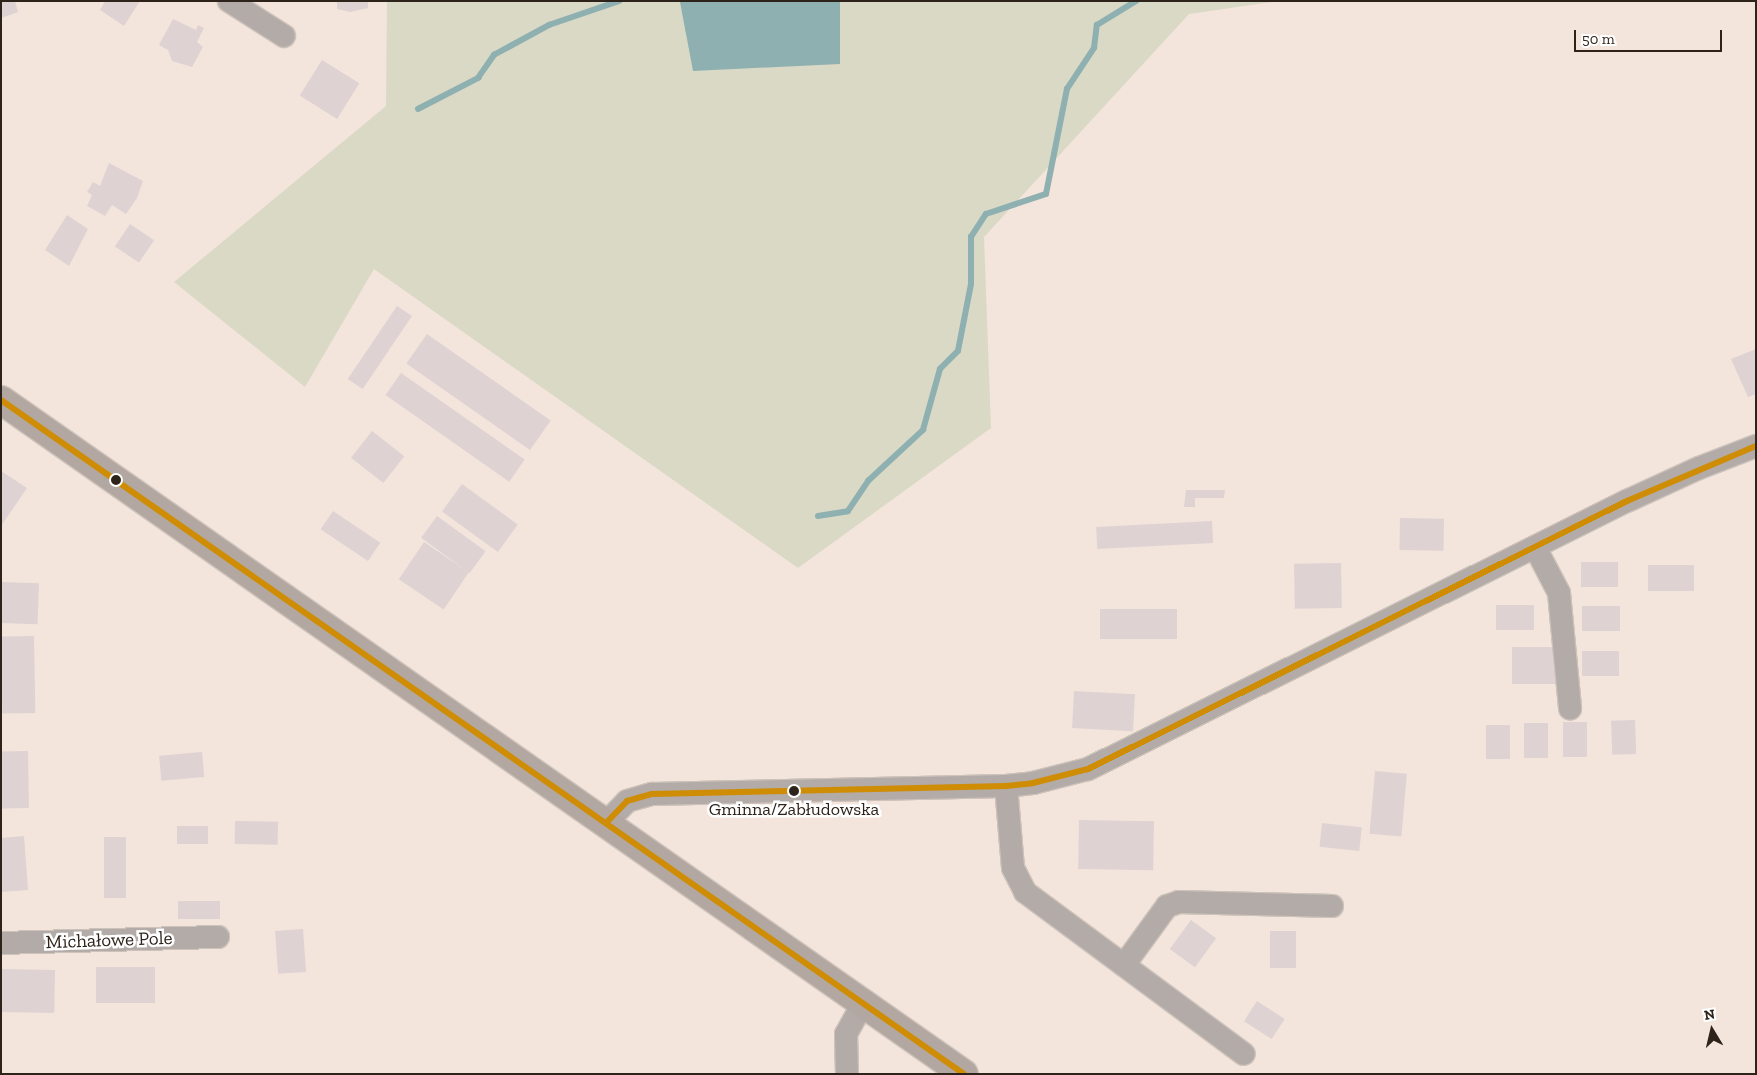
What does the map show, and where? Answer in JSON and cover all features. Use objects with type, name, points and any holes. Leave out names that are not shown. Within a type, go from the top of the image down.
[{"type":"highway","points":[[1,400],[864,1001],[964,1074]]},
{"type":"street","points":[[229,1],[284,36]]},
{"type":"street","points":[[606,823],[627,801],[652,794],[1006,786],[1033,783],[1088,769],[1698,468],[1756,446]]},
{"type":"street","points":[[1535,547],[1559,593],[1570,708]]},
{"type":"street","points":[[1006,786],[1013,868],[1025,892],[1244,1054]]},
{"type":"street","points":[[1124,965],[1167,906],[1178,902],[1332,906]]},
{"type":"street","name":"Michałowe Pole","points":[[1,943],[218,937]]},
{"type":"street","points":[[847,1074],[846,1034],[864,1001]]},
{"type":"green space","points":[[387,1],[1279,1],[1189,14],[984,237],[991,428],[798,568],[374,269],[305,387],[174,282],[386,106]]},
{"type":"water","points":[[840,1],[840,64],[693,71],[680,2]]},
{"type":"building","points":[[1,1],[15,1],[18,12],[1,18]]},
{"type":"building","points":[[105,1],[140,1],[124,26],[100,10]]},
{"type":"building","points":[[337,1],[368,1],[368,8],[350,12],[337,9]]},
{"type":"building","points":[[173,19],[196,30],[198,25],[204,28],[197,42],[203,47],[192,67],[172,61],[168,50],[159,45]]},
{"type":"building","points":[[322,60],[359,83],[337,119],[300,96]]},
{"type":"building","points":[[109,163],[143,181],[137,198],[126,214],[112,205],[105,216],[87,206],[92,195],[87,192],[93,182],[100,186]]},
{"type":"building","points":[[67,215],[88,229],[69,266],[45,250]]},
{"type":"building","points":[[130,224],[154,240],[139,263],[115,246]]},
{"type":"building","points":[[397,306],[412,316],[363,389],[348,379]]},
{"type":"building","points":[[427,334],[551,421],[530,450],[406,363]]},
{"type":"building","points":[[1756,349],[1756,394],[1748,397],[1731,359]]},
{"type":"building","points":[[401,373],[525,460],[509,482],[386,395]]},
{"type":"building","points":[[372,431],[404,456],[383,483],[351,458]]},
{"type":"building","points":[[1,471],[27,488],[1,526]]},
{"type":"building","points":[[462,484],[518,525],[498,552],[442,512]]},
{"type":"building","points":[[1186,490],[1225,490],[1224,498],[1195,498],[1195,507],[1184,507]]},
{"type":"building","points":[[333,511],[380,543],[368,561],[321,529]]},
{"type":"building","points":[[437,516],[486,551],[470,573],[421,538]]},
{"type":"building","points":[[1400,518],[1444,519],[1443,551],[1399,550]]},
{"type":"building","points":[[1212,521],[1213,543],[1097,549],[1096,527]]},
{"type":"building","points":[[424,542],[469,572],[444,610],[399,579]]},
{"type":"building","points":[[1581,562],[1618,562],[1618,587],[1581,587]]},
{"type":"building","points":[[1341,563],[1342,608],[1295,609],[1294,564]]},
{"type":"building","points":[[1648,565],[1694,565],[1694,591],[1648,591]]},
{"type":"building","points":[[1,582],[39,583],[38,624],[1,623]]},
{"type":"building","points":[[1496,605],[1534,605],[1534,630],[1496,630]]},
{"type":"building","points":[[1582,606],[1620,606],[1620,631],[1582,631]]},
{"type":"building","points":[[1100,609],[1177,609],[1177,639],[1100,639]]},
{"type":"building","points":[[34,636],[35,713],[2,714],[1,637]]},
{"type":"building","points":[[1512,647],[1557,647],[1557,684],[1512,684]]},
{"type":"building","points":[[1582,651],[1619,651],[1619,676],[1582,676]]},
{"type":"building","points":[[1074,691],[1135,694],[1133,731],[1072,728]]},
{"type":"building","points":[[1635,720],[1636,754],[1612,755],[1611,721]]},
{"type":"building","points":[[1563,722],[1587,722],[1587,757],[1563,757]]},
{"type":"building","points":[[1524,723],[1548,723],[1548,758],[1524,758]]},
{"type":"building","points":[[1486,725],[1510,725],[1510,759],[1486,759]]},
{"type":"building","points":[[1,751],[28,751],[29,808],[2,808]]},
{"type":"building","points":[[202,752],[204,777],[161,781],[159,756]]},
{"type":"building","points":[[1375,771],[1407,774],[1401,837],[1370,834]]},
{"type":"building","points":[[1079,820],[1154,821],[1153,870],[1078,869]]},
{"type":"building","points":[[235,821],[278,822],[278,845],[235,844]]},
{"type":"building","points":[[1322,823],[1362,827],[1359,851],[1319,847]]},
{"type":"building","points":[[177,826],[208,826],[208,844],[177,844]]},
{"type":"building","points":[[24,836],[28,890],[1,892],[1,838]]},
{"type":"building","points":[[104,837],[126,837],[126,898],[104,898]]},
{"type":"building","points":[[178,901],[220,901],[220,919],[178,919]]},
{"type":"building","points":[[1191,920],[1216,938],[1195,967],[1170,949]]},
{"type":"building","points":[[303,929],[306,972],[278,974],[275,931]]},
{"type":"building","points":[[1270,931],[1296,931],[1296,968],[1270,968]]},
{"type":"building","points":[[96,967],[155,967],[155,1003],[96,1003]]},
{"type":"building","points":[[1,969],[55,970],[54,1013],[1,1012]]},
{"type":"building","points":[[1257,1001],[1285,1019],[1272,1039],[1244,1021]]},
{"type":"waterway","points":[[418,109],[478,78],[494,55],[549,25],[619,1]]},
{"type":"waterway","points":[[818,516],[848,511],[868,481],[923,430],[940,369],[958,351],[971,284],[971,237],[986,214],[1046,194],[1067,89],[1094,48],[1097,25],[1136,1]]},
{"type":"transit line","points":[[1,400],[964,1074]]},
{"type":"transit line","points":[[606,823],[627,801],[652,794],[1006,786],[1033,783],[1088,769],[1627,501],[1756,446]]},
{"type":"place","name":"Gminna/Zabłudowska","points":[[794,791]]}]
